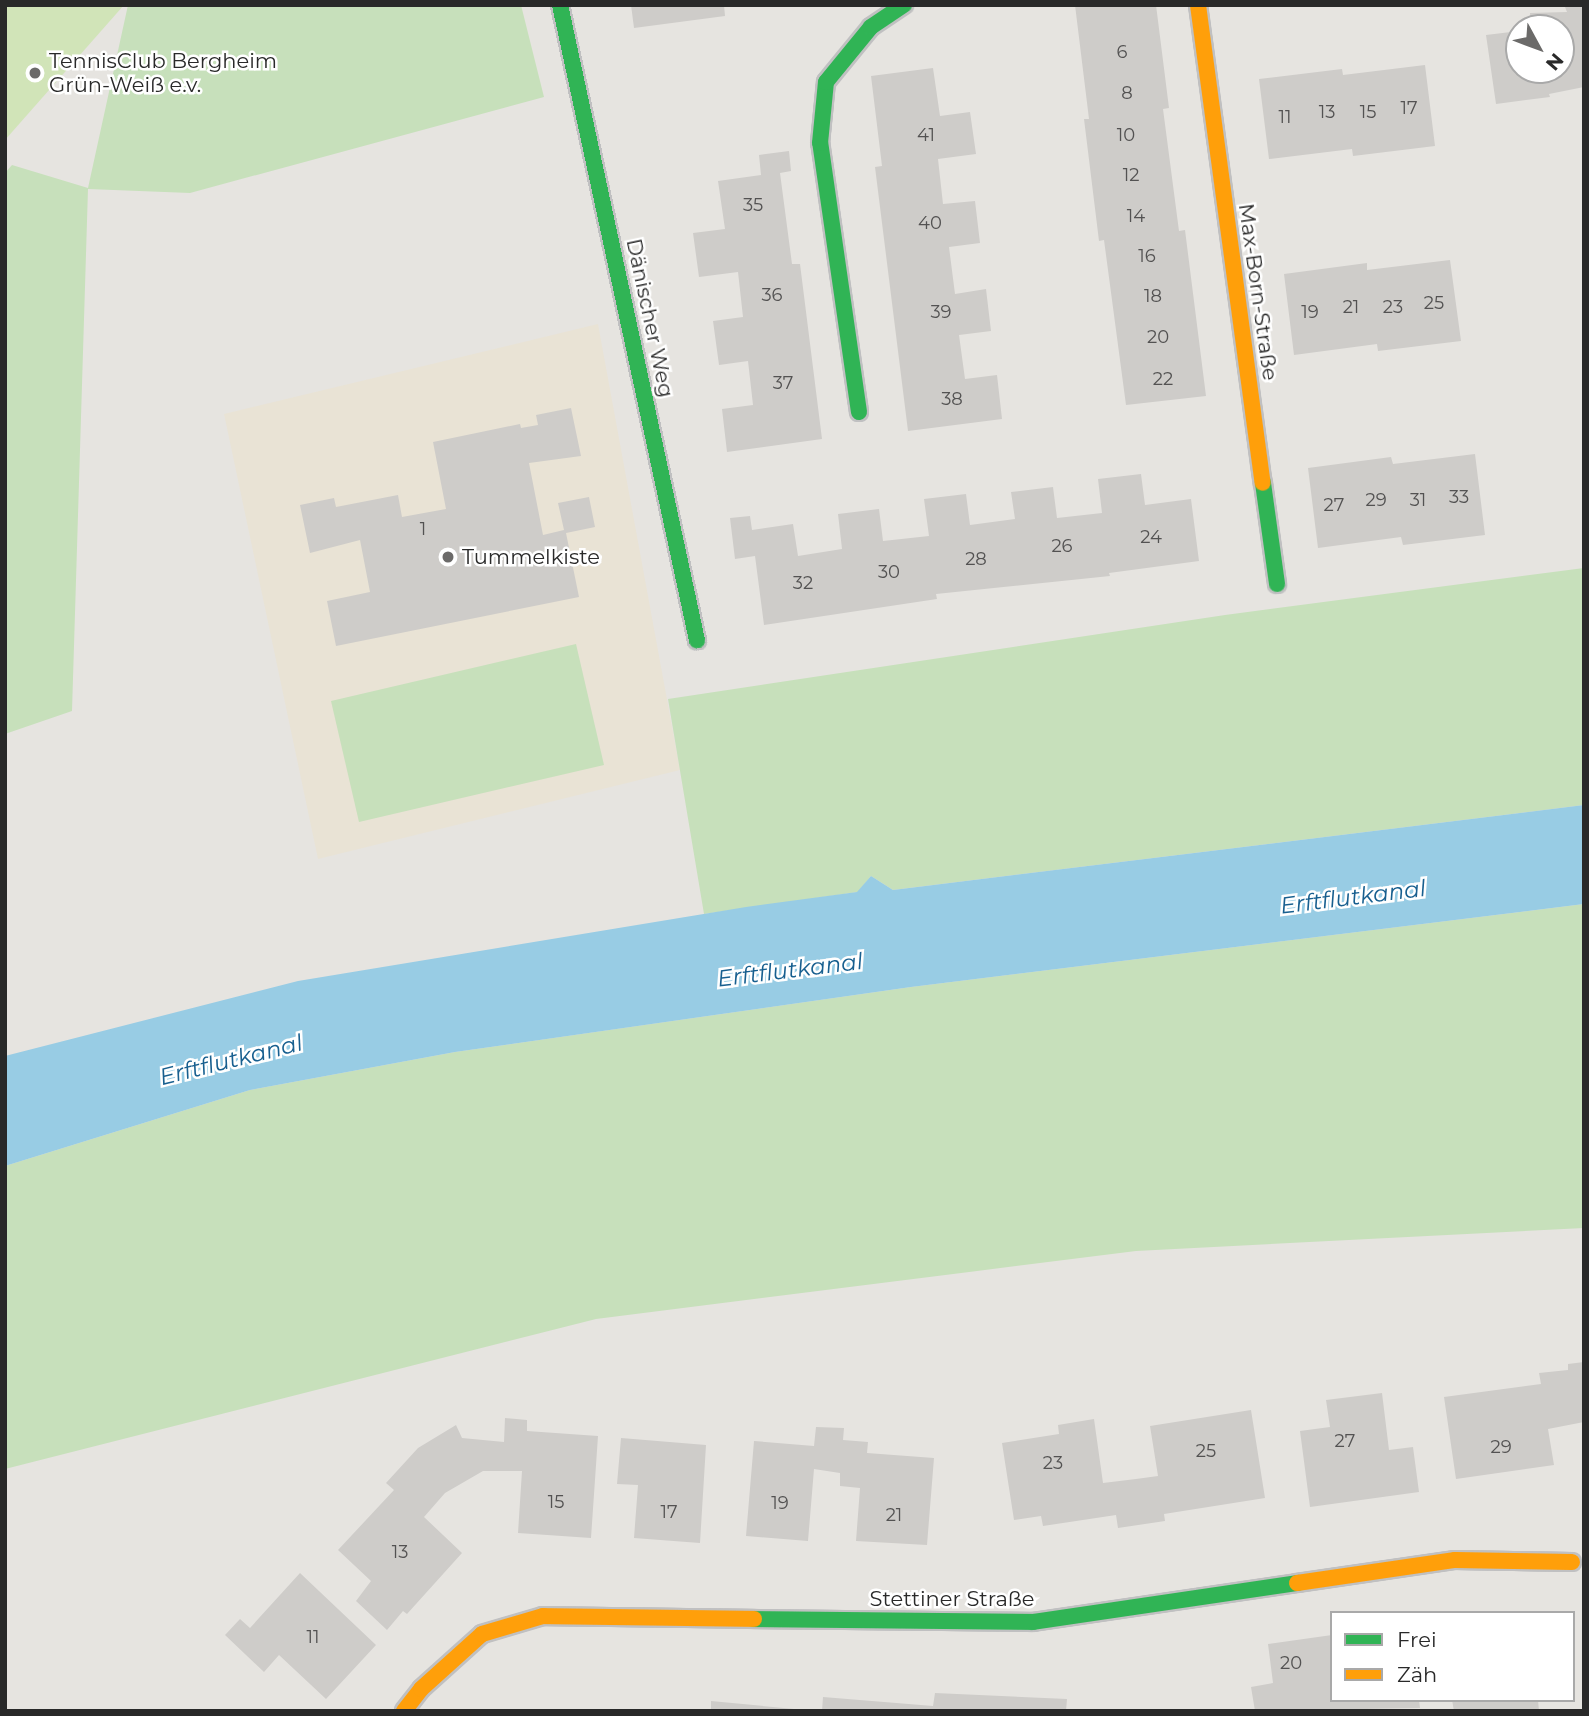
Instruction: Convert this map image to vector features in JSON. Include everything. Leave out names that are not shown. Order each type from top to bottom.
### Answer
[{"type":"street","name":"Dänischer Weg","points":[[560,5],[697,640]]},
{"type":"street","points":[[859,412],[820,144],[826,82],[871,27],[904,5]]},
{"type":"street","name":"Max-Born-Straße","points":[[1198,5],[1277,584]]},
{"type":"street","name":"Stettiner Straße","points":[[404,1711],[421,1689],[482,1634],[543,1616],[1033,1622],[1455,1560],[1572,1562]]},
{"type":"shaded area","name":"Tummelkiste","points":[[598,324],[680,770],[318,859],[224,414]]},
{"type":"green space","name":"TennisClub Bergheim Grün-Weiß e.v.","points":[[5,5],[124,5],[5,140]]},
{"type":"green space","points":[[128,5],[521,5],[544,97],[190,193],[88,189],[72,711],[5,734],[5,173],[12,165],[88,188]]},
{"type":"green space","points":[[1584,568],[1584,805],[893,890],[871,876],[858,892],[704,914],[668,699],[1225,615]]},
{"type":"green space","points":[[576,644],[604,765],[359,822],[331,701]]},
{"type":"green space","points":[[1584,904],[1584,1228],[1136,1251],[596,1319],[5,1469],[5,1166],[250,1090],[455,1052],[911,987]]},
{"type":"water","name":"Erftflutkanal","points":[[1584,805],[1584,904],[911,987],[455,1052],[250,1090],[5,1166],[5,1056],[298,981],[746,907],[857,892],[871,876],[893,890]]},
{"type":"building","points":[[631,5],[724,5],[725,16],[634,28]]},
{"type":"building","points":[[1075,5],[1156,5],[1169,108],[1163,109],[1179,231],[1185,230],[1206,396],[1126,405],[1104,240],[1099,241],[1084,119],[1089,119]]},
{"type":"building","points":[[1584,6],[1584,87],[1549,94],[1550,97],[1496,104],[1486,35],[1505,33],[1505,84],[1575,84],[1575,14],[1530,14],[1567,12],[1565,7]]},
{"type":"building","points":[[1425,65],[1435,146],[1353,156],[1352,149],[1269,159],[1259,79],[1342,69],[1343,75]]},
{"type":"building","points":[[933,68],[940,116],[970,112],[976,154],[938,159],[943,204],[975,201],[980,243],[949,247],[955,294],[986,289],[991,331],[959,335],[965,379],[997,375],[1002,419],[908,431],[875,167],[882,166],[871,76]]},
{"type":"building","points":[[789,151],[791,171],[780,173],[792,264],[800,264],[822,439],[727,452],[722,409],[753,405],[748,361],[719,365],[713,321],[743,317],[738,272],[699,277],[693,233],[725,229],[718,181],[761,175],[759,155]]},
{"type":"building","points":[[1450,260],[1461,341],[1378,351],[1377,344],[1294,355],[1284,274],[1367,263],[1367,270]]},
{"type":"building","points":[[571,408],[581,456],[529,463],[543,535],[564,530],[558,503],[589,497],[595,527],[566,533],[579,597],[336,646],[327,601],[370,592],[360,540],[310,553],[300,505],[334,498],[336,507],[398,495],[402,517],[446,509],[433,442],[520,424],[521,428],[538,425],[536,415]]},
{"type":"building","points":[[1475,454],[1485,535],[1403,545],[1401,537],[1318,548],[1308,468],[1391,457],[1393,464]]},
{"type":"building","points":[[1141,474],[1145,505],[1191,499],[1199,561],[1109,573],[1110,576],[936,594],[937,599],[764,625],[755,556],[735,559],[730,518],[750,516],[752,530],[793,524],[798,556],[842,549],[838,514],[879,509],[883,541],[929,536],[924,499],[966,494],[970,525],[1015,519],[1011,492],[1053,487],[1057,518],[1102,513],[1098,479]]},
{"type":"building","points":[[1584,1362],[1584,1422],[1548,1429],[1554,1465],[1456,1479],[1444,1397],[1541,1384],[1539,1373],[1568,1370],[1568,1364]]},
{"type":"building","points":[[1382,1393],[1389,1450],[1413,1447],[1419,1492],[1310,1507],[1300,1431],[1330,1427],[1326,1400]]},
{"type":"building","points":[[1251,1410],[1265,1498],[1164,1514],[1165,1521],[1118,1528],[1116,1515],[1043,1526],[1041,1516],[1014,1520],[1002,1443],[1059,1434],[1058,1425],[1094,1419],[1103,1483],[1136,1479],[1158,1476],[1150,1426]]},
{"type":"building","points":[[505,1418],[527,1420],[527,1431],[598,1436],[591,1538],[518,1533],[522,1471],[483,1471],[445,1493],[424,1517],[462,1553],[407,1614],[403,1611],[387,1630],[356,1601],[371,1581],[338,1550],[394,1490],[386,1483],[418,1448],[456,1425],[462,1438],[504,1442]]},
{"type":"building","points":[[816,1427],[844,1428],[843,1440],[868,1442],[867,1453],[934,1458],[927,1545],[856,1541],[860,1488],[840,1486],[840,1473],[814,1469],[808,1541],[746,1536],[754,1441],[814,1446]]},
{"type":"building","points":[[621,1438],[706,1445],[700,1543],[634,1538],[638,1485],[617,1484]]},
{"type":"building","points":[[300,1573],[376,1645],[326,1699],[279,1655],[264,1672],[225,1635],[240,1619],[250,1628]]},
{"type":"building","points":[[1330,1635],[1330,1702],[1419,1702],[1420,1708],[1255,1711],[1251,1687],[1273,1683],[1268,1644]]},
{"type":"building","points":[[935,1693],[1067,1699],[1066,1711],[822,1711],[823,1697],[933,1706]]},
{"type":"building","points":[[711,1701],[794,1709],[794,1711],[711,1711]]},
{"type":"building","points":[[1452,1702],[1538,1702],[1539,1711],[1454,1711]]},
{"type":"traffic: fast","points":[[560,5],[697,640]]},
{"type":"traffic: fast","points":[[859,412],[820,143],[826,82],[871,27],[904,5]]},
{"type":"traffic: fast","points":[[1263,483],[1277,584]]},
{"type":"traffic: fast","points":[[754,1619],[1033,1622],[1297,1583]]},
{"type":"traffic: slow","points":[[1198,5],[1263,483]]},
{"type":"traffic: slow","points":[[1297,1583],[1455,1560],[1572,1562]]},
{"type":"traffic: slow","points":[[404,1711],[421,1689],[482,1634],[543,1616],[754,1619]]},
{"type":"place","name":"TennisClub Bergheim Grün-Weiß e.v.","points":[[35,73]]},
{"type":"place","name":"Tummelkiste","points":[[448,557]]}]
